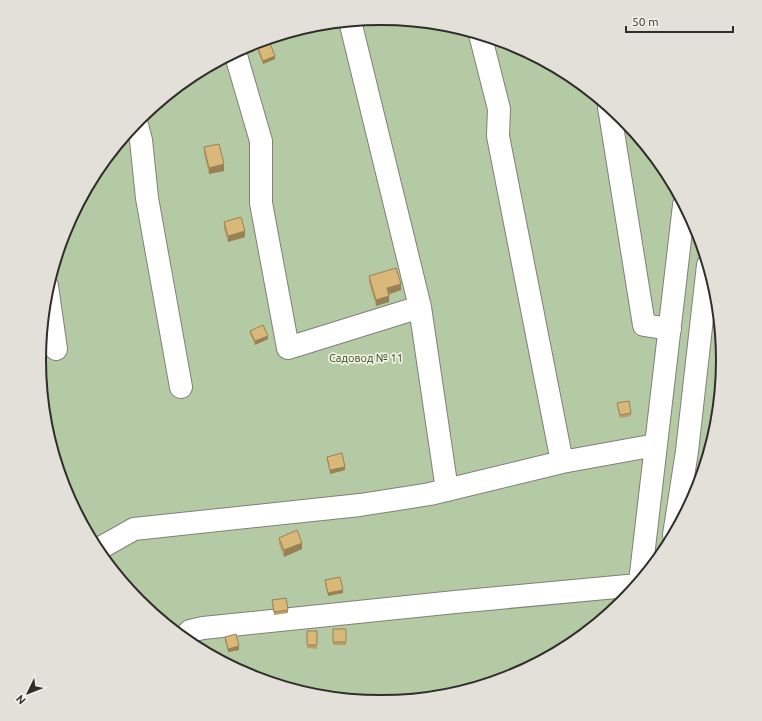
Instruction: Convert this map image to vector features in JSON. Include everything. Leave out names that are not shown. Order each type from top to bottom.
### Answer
[{"type":"lane","points":[[351,27],[420,307],[447,490]]},
{"type":"lane","points":[[482,41],[499,108],[498,136],[562,462]]},
{"type":"lane","points":[[237,58],[261,141],[261,203],[288,348],[420,307]]},
{"type":"lane","points":[[611,116],[644,325],[670,329]]},
{"type":"lane","points":[[138,129],[141,140],[147,198],[181,387]]},
{"type":"lane","points":[[641,572],[683,214]]},
{"type":"lane","points":[[676,520],[687,451],[706,280]]},
{"type":"lane","points":[[50,306],[56,349]]},
{"type":"lane","points":[[102,547],[134,529],[360,505],[430,494],[562,462],[656,445]]},
{"type":"lane","points":[[187,634],[190,630],[203,628],[463,601],[629,586]]},
{"type":"green space","name":"Садовод № 11","points":[[381,25],[425,28],[468,36],[489,43],[549,70],[585,94],[602,108],[633,139],[647,156],[672,193],[682,212],[699,253],[705,274],[714,317],[716,339],[716,382],[714,404],[699,468],[682,509],[672,528],[647,565],[633,582],[602,613],[585,627],[549,651],[529,661],[468,685],[446,690],[403,695],[381,696],[337,693],[294,685],[273,678],[213,651],[177,627],[160,613],[129,582],[115,565],[90,528],[80,509],[63,468],[57,447],[48,404],[46,382],[46,339],[48,317],[63,253],[80,212],[90,193],[115,156],[129,139],[160,108],[177,94],[213,70],[233,60],[294,36],[316,31],[359,26]]},
{"type":"building","points":[[270,44],[275,56],[263,61],[258,49]]},
{"type":"building","points":[[219,144],[224,164],[209,168],[204,147]]},
{"type":"building","points":[[241,217],[245,231],[228,236],[224,222]]},
{"type":"building","points":[[396,268],[401,284],[387,288],[389,296],[376,300],[369,276]]},
{"type":"building","points":[[263,325],[268,336],[255,341],[250,331]]},
{"type":"building","points":[[629,401],[631,413],[620,415],[617,403]]},
{"type":"building","points":[[342,453],[345,467],[330,470],[327,457]]},
{"type":"building","points":[[297,530],[302,543],[284,550],[279,538]]},
{"type":"building","points":[[340,577],[343,590],[328,593],[325,580]]},
{"type":"building","points":[[286,598],[288,610],[274,612],[272,600]]},
{"type":"building","points":[[333,629],[346,629],[346,642],[333,642]]},
{"type":"building","points":[[307,631],[317,631],[317,645],[307,645]]},
{"type":"building","points":[[236,634],[239,646],[228,649],[225,637]]}]
